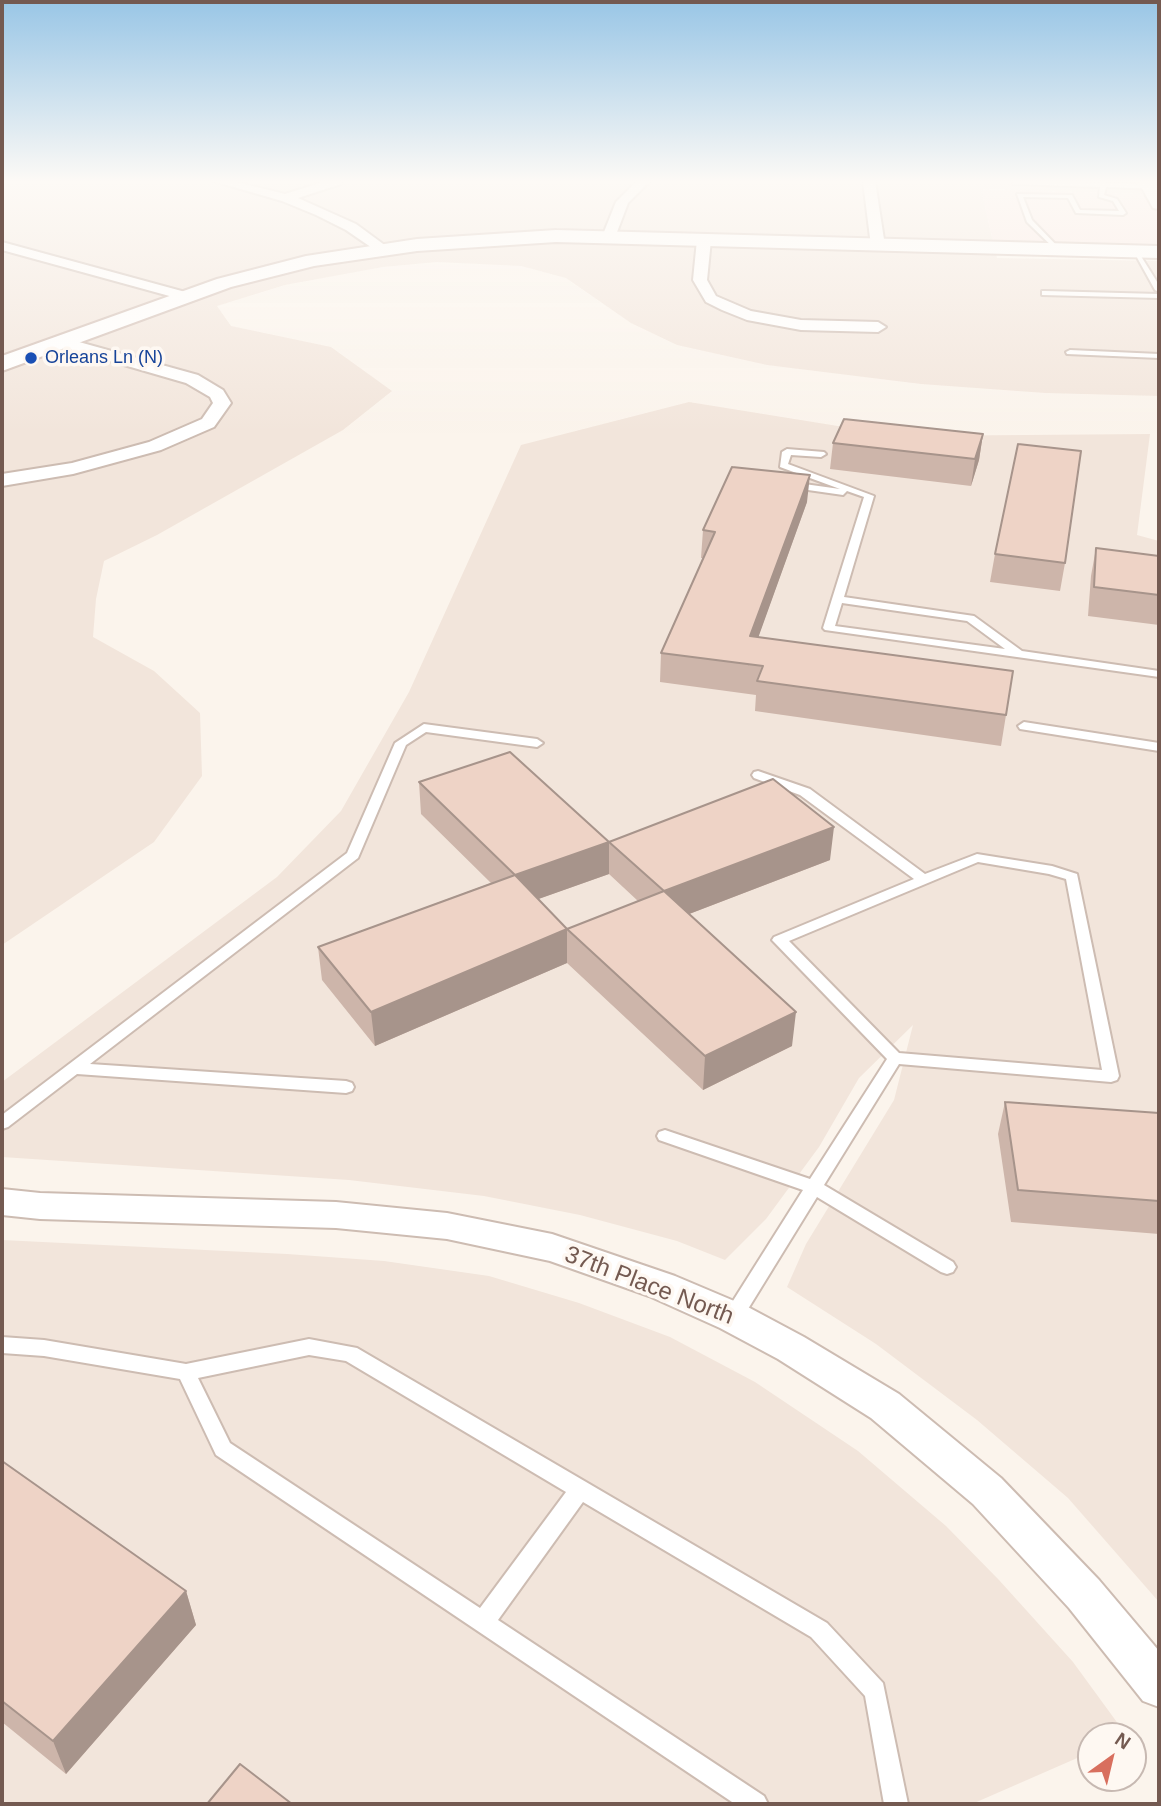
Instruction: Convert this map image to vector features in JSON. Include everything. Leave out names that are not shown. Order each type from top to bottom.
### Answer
[{"type":"street","points":[[72,265],[184,296]]},
{"type":"street","points":[[2,365],[184,296],[268,271],[298,265]]},
{"type":"street","points":[[701,265],[700,280],[711,299],[747,315],[801,325],[878,327]]},
{"type":"street","points":[[2,480],[73,468],[155,446],[208,423],[222,403],[217,394],[192,379],[61,342]]},
{"type":"street","name":"37th Place North","points":[[2,1202],[40,1206],[336,1215],[447,1226],[552,1248],[662,1286],[733,1317],[791,1348],[885,1406],[986,1491],[1083,1594],[1159,1685]]},
{"type":"lane","points":[[1153,265],[1159,290]]},
{"type":"lane","points":[[1045,293],[1159,296]]},
{"type":"lane","points":[[1070,352],[1159,356]]},
{"type":"lane","points":[[821,454],[787,452],[782,464],[869,496]]},
{"type":"lane","points":[[778,484],[869,496]]},
{"type":"lane","points":[[869,496],[829,628],[1159,674]]},
{"type":"lane","points":[[837,599],[971,618],[1018,654]]},
{"type":"lane","points":[[1024,726],[1159,747]]},
{"type":"lane","points":[[2,1124],[352,855],[401,743],[424,728],[537,743]]},
{"type":"lane","points":[[758,775],[805,792],[924,880]]},
{"type":"lane","points":[[977,858],[1052,870],[1072,877],[1111,1076],[895,1058],[779,940],[977,858]]},
{"type":"lane","points":[[733,1317],[895,1058]]},
{"type":"lane","points":[[75,1068],[346,1087]]},
{"type":"lane","points":[[665,1136],[816,1188],[947,1267]]},
{"type":"lane","points":[[2,1345],[44,1348],[186,1372],[309,1347],[351,1354],[819,1630],[875,1691],[896,1804]]},
{"type":"lane","points":[[186,1372],[223,1449],[756,1804]]},
{"type":"lane","points":[[483,1622],[579,1490]]},
{"type":"shaded area","points":[[2,265],[402,265],[285,285],[217,306],[231,326],[331,347],[392,391],[343,430],[157,535],[104,561],[96,599],[93,637],[154,671],[200,713],[202,776],[154,842],[2,945]]},
{"type":"shaded area","points":[[506,265],[1159,265],[1159,396],[1045,393],[921,384],[767,365],[677,345],[631,323],[566,278],[521,266]]},
{"type":"shaded area","points":[[689,402],[900,436],[1150,434],[1137,535],[1159,541],[1159,1602],[1068,1498],[977,1420],[876,1344],[787,1287],[806,1244],[894,1100],[913,1025],[859,1078],[819,1147],[766,1219],[725,1260],[677,1241],[580,1215],[484,1196],[349,1180],[2,1157],[2,1082],[277,877],[341,811],[409,692],[521,445]]},
{"type":"shaded area","points":[[2,1240],[384,1261],[489,1276],[579,1303],[670,1337],[755,1382],[858,1451],[946,1526],[1073,1662],[1117,1722],[1077,1722],[1077,1758],[972,1804],[2,1804]]},
{"type":"building","points":[[844,419],[983,434],[975,459],[833,443]]},
{"type":"building","points":[[1018,444],[1081,451],[1065,563],[995,554]]},
{"type":"building","points":[[732,467],[810,475],[750,636],[1013,671],[1006,715],[757,681],[763,666],[661,653],[715,532],[703,530]]},
{"type":"building","points":[[1096,548],[1159,556],[1159,595],[1094,587]]},
{"type":"building","points":[[510,752],[609,842],[515,875],[419,782]]},
{"type":"building","points":[[773,779],[834,827],[664,891],[609,842]]},
{"type":"building","points":[[515,875],[567,929],[371,1012],[318,947]]},
{"type":"building","points":[[664,891],[796,1012],[705,1056],[567,929]]},
{"type":"building","points":[[1005,1102],[1159,1113],[1159,1201],[1018,1190]]},
{"type":"building","points":[[2,1461],[186,1591],[53,1741],[2,1701]]},
{"type":"building","points":[[240,1764],[292,1804],[207,1804]]},
{"type":"place","name":"Orleans Ln (N)","points":[[31,358]]}]
